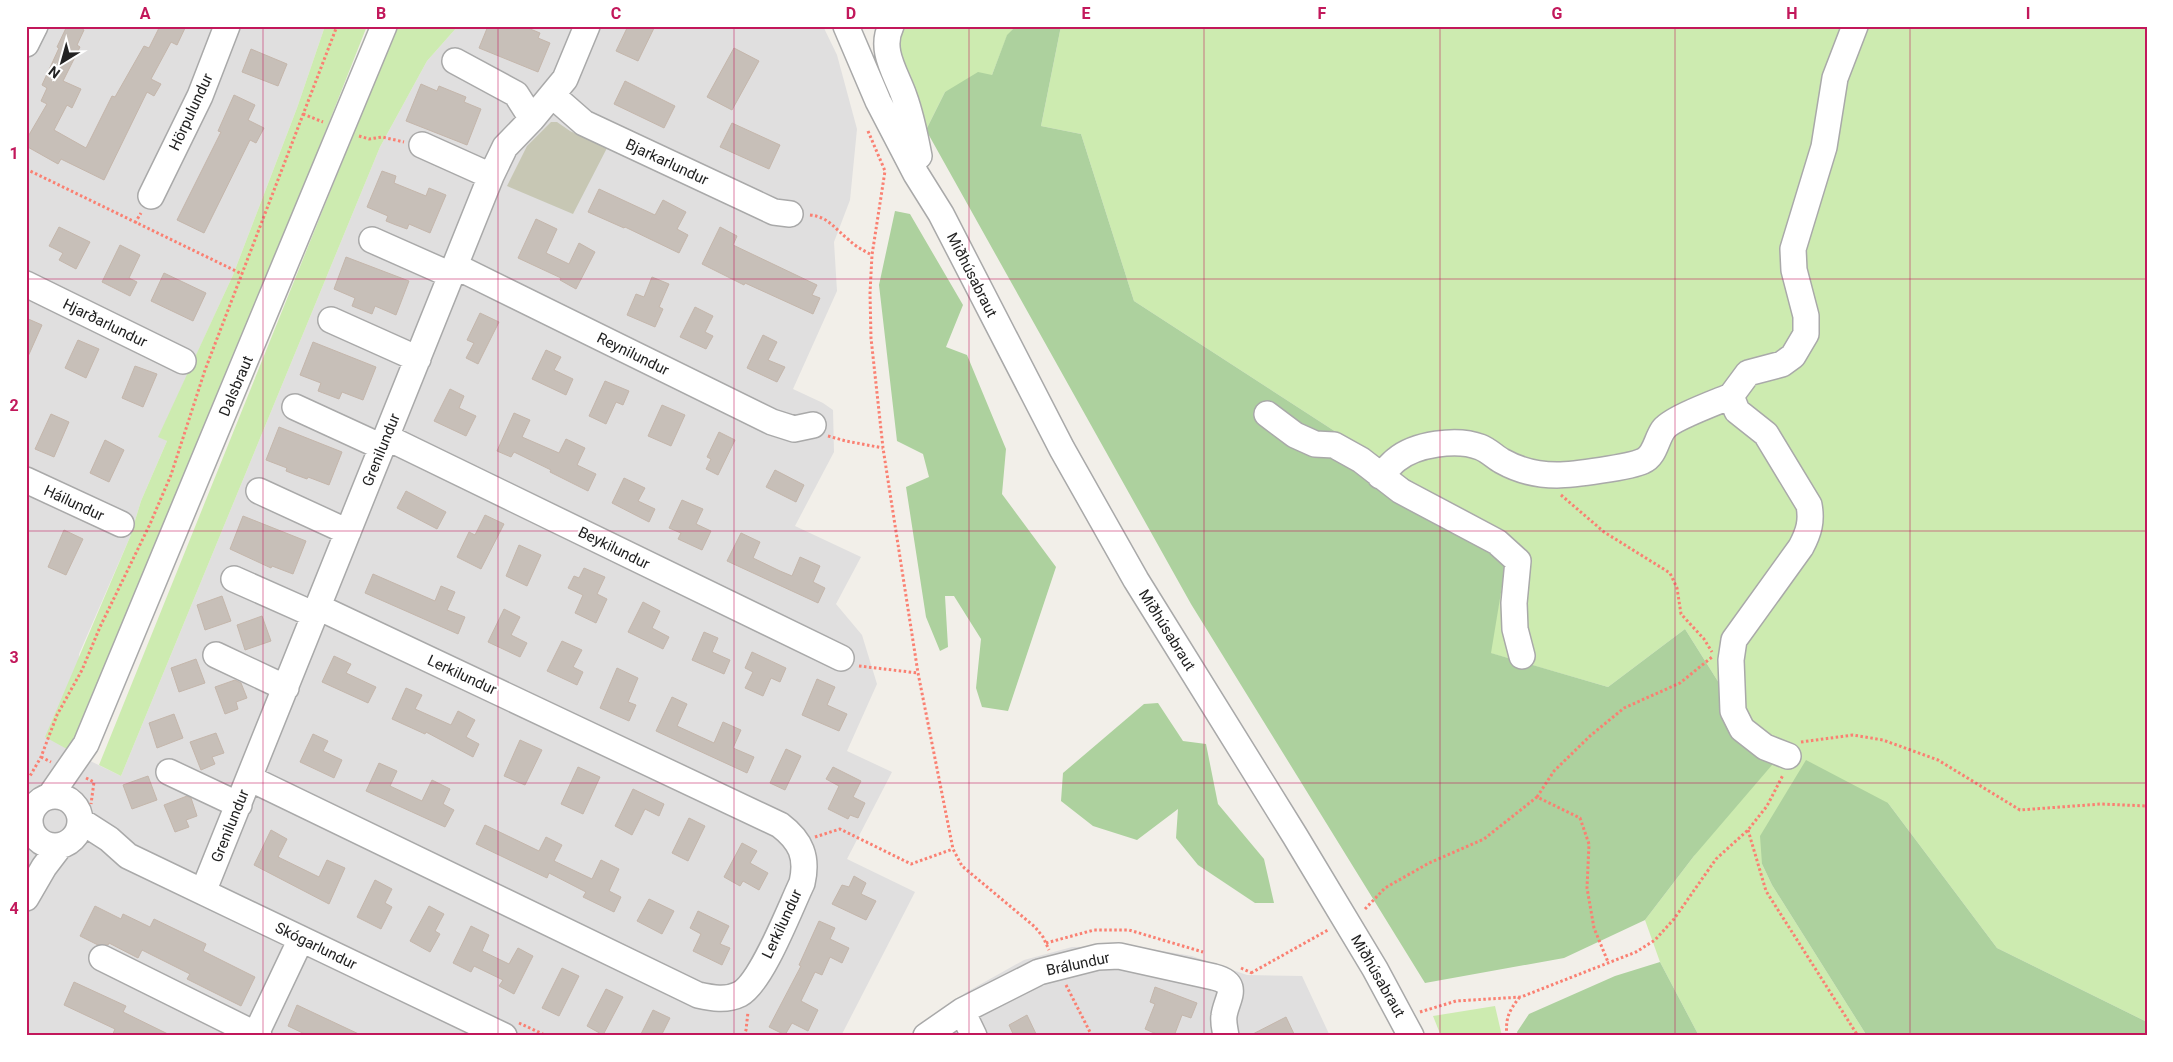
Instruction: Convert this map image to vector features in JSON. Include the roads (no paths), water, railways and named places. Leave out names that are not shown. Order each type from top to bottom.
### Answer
[{"type":"street","points":[[26,44],[35,26]]},
{"type":"street","name":"Hörpulundur","points":[[151,196],[200,96],[227,26]]},
{"type":"street","name":"Dalsbraut","points":[[26,898],[44,867],[76,825],[76,773],[86,744],[384,26]]},
{"type":"street","name":"Grenilundur","points":[[203,892],[491,176],[505,147],[532,119],[565,79],[587,26]]},
{"type":"street","name":"Miðhúsabraut","points":[[846,26],[878,101],[916,174],[941,214],[1062,449],[1136,580],[1295,836],[1407,1027]]},
{"type":"street","name":"Miðhúsabraut","points":[[859,26],[927,174],[941,214]]},
{"type":"street","points":[[891,26],[886,42],[888,59],[904,94],[919,156]]},
{"type":"street","points":[[1380,476],[1397,458],[1434,444],[1453,442],[1480,447],[1504,462],[1531,472],[1543,474],[1558,475],[1644,461],[1654,450],[1663,429],[1681,418],[1731,396],[1748,373],[1782,364],[1793,356],[1806,334],[1806,316],[1794,270],[1793,249],[1824,147],[1835,78],[1854,26]]},
{"type":"street","points":[[455,60],[516,94],[532,119]]},
{"type":"street","name":"Bjarkarlundur","points":[[552,95],[584,123],[609,136],[774,212],[790,214]]},
{"type":"street","points":[[422,145],[491,176]]},
{"type":"street","name":"Reynilundur","points":[[372,240],[453,271],[772,422],[794,429],[813,425]]},
{"type":"street","name":"Hjarðarlundur","points":[[26,284],[183,361]]},
{"type":"street","points":[[331,320],[418,359]]},
{"type":"street","points":[[1731,396],[1737,411],[1766,434],[1809,505],[1811,518],[1809,531],[1801,547],[1734,640],[1731,668],[1733,711],[1747,735],[1765,746],[1788,756]]},
{"type":"street","name":"Beykilundur","points":[[295,407],[384,442],[841,658]]},
{"type":"street","points":[[1267,414],[1295,435],[1315,444],[1334,445],[1361,460],[1401,491],[1498,542],[1518,561],[1514,603],[1515,628],[1522,656]]},
{"type":"street","name":"Háilundur","points":[[26,480],[121,524]]},
{"type":"street","points":[[259,491],[348,532]]},
{"type":"street","name":"Lerkilundur","points":[[234,579],[316,611],[769,818],[788,831],[803,854],[806,867],[802,883],[759,973],[747,990],[739,995],[718,999],[698,994],[249,778]]},
{"type":"street","points":[[216,655],[286,688]]},
{"type":"street","points":[[169,772],[238,804]]},
{"type":"street","name":"Dalsbraut","points":[[40,797],[76,773]]},
{"type":"street","points":[[26,890],[31,870],[33,843],[29,823],[33,809],[40,797],[65,798],[76,825],[46,845],[39,841],[29,823]]},
{"type":"street","name":"Skógarlundur","points":[[76,825],[105,854],[128,856],[301,940],[508,1027]]},
{"type":"street","points":[[102,958],[257,1035],[301,940]]},
{"type":"street","name":"Brálundur","points":[[926,1036],[962,1012],[1039,972],[1098,957],[1119,956],[1220,979],[1230,992],[1224,1014],[1226,1036]]},
{"type":"street","points":[[962,1012],[974,1036]]}]
